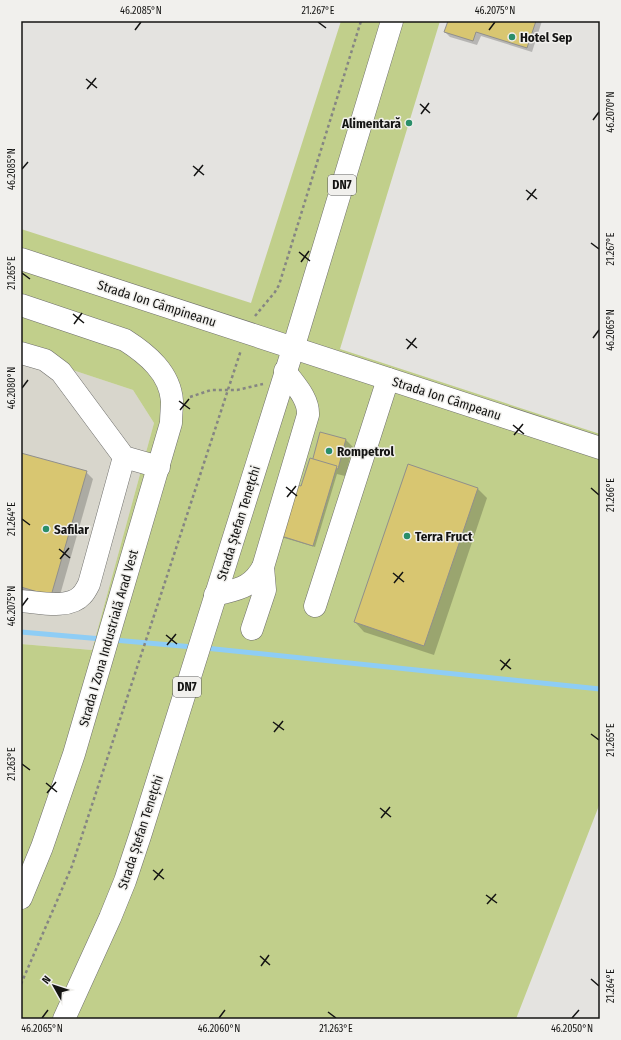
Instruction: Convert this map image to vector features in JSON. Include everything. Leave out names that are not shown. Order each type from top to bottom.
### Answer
[{"type":"main road","name":"Strada Ștefan Tenețchi","points":[[64,1019],[110,918],[125,881],[293,349],[392,21]]},
{"type":"main road","name":"Strada Ion Câmpineanu","points":[[21,259],[247,332],[293,349]]},
{"type":"main road","name":"Strada I Zona Industrială Arad Vest","points":[[21,306],[125,340],[147,356],[163,374],[172,400],[171,423],[159,467],[74,754],[42,847],[21,898]]},
{"type":"main road","name":"Strada Ion Câmpeanu","points":[[293,349],[600,448]]},
{"type":"main road","points":[[21,353],[46,360],[61,372],[124,457],[159,467]]},
{"type":"main road","points":[[215,595],[245,586],[252,582],[263,567],[308,415],[306,401],[283,377]]},
{"type":"main road","points":[[315,606],[388,379]]},
{"type":"main road","points":[[21,601],[63,604],[72,602],[81,596],[89,584],[124,457]]},
{"type":"main road","points":[[252,629],[265,590],[263,567]]},
{"type":"path","points":[[21,984],[72,866],[247,332],[251,322],[276,292],[279,285],[361,21]]},
{"type":"path","points":[[172,400],[193,397],[211,390],[236,390],[263,384],[283,377]]},
{"type":"shaded area","points":[[21,353],[133,390],[154,423],[92,650],[21,644]]},
{"type":"green space","points":[[341,21],[440,21],[340,349],[600,434],[600,803],[516,1019],[21,1019],[21,644],[92,650],[154,423],[133,390],[21,353],[21,229],[251,303]]},
{"type":"building","name":"Hotel Sep","points":[[448,21],[536,21],[527,48],[476,32],[473,41],[444,32]]},
{"type":"building","name":"Rompetrol","points":[[320,432],[346,439],[338,469],[312,462]]},
{"type":"building","name":"Safilar","points":[[21,453],[87,471],[51,596],[21,587]]},
{"type":"building","points":[[310,458],[337,466],[313,546],[278,535],[293,484],[301,486]]},
{"type":"building","points":[[408,464],[478,488],[424,646],[354,622]]},
{"type":"waterway","points":[[21,632],[102,639]]},
{"type":"waterway","points":[[114,640],[193,647]]},
{"type":"waterway","points":[[205,648],[600,689]]},
{"type":"place","name":"Hotel Sep","points":[[512,37]]},
{"type":"place","name":"Alimentară","points":[[409,123]]},
{"type":"place","name":"Rompetrol","points":[[329,451]]},
{"type":"place","name":"Safilar","points":[[46,529]]},
{"type":"place","name":"Terra Fruct","points":[[407,536]]}]
